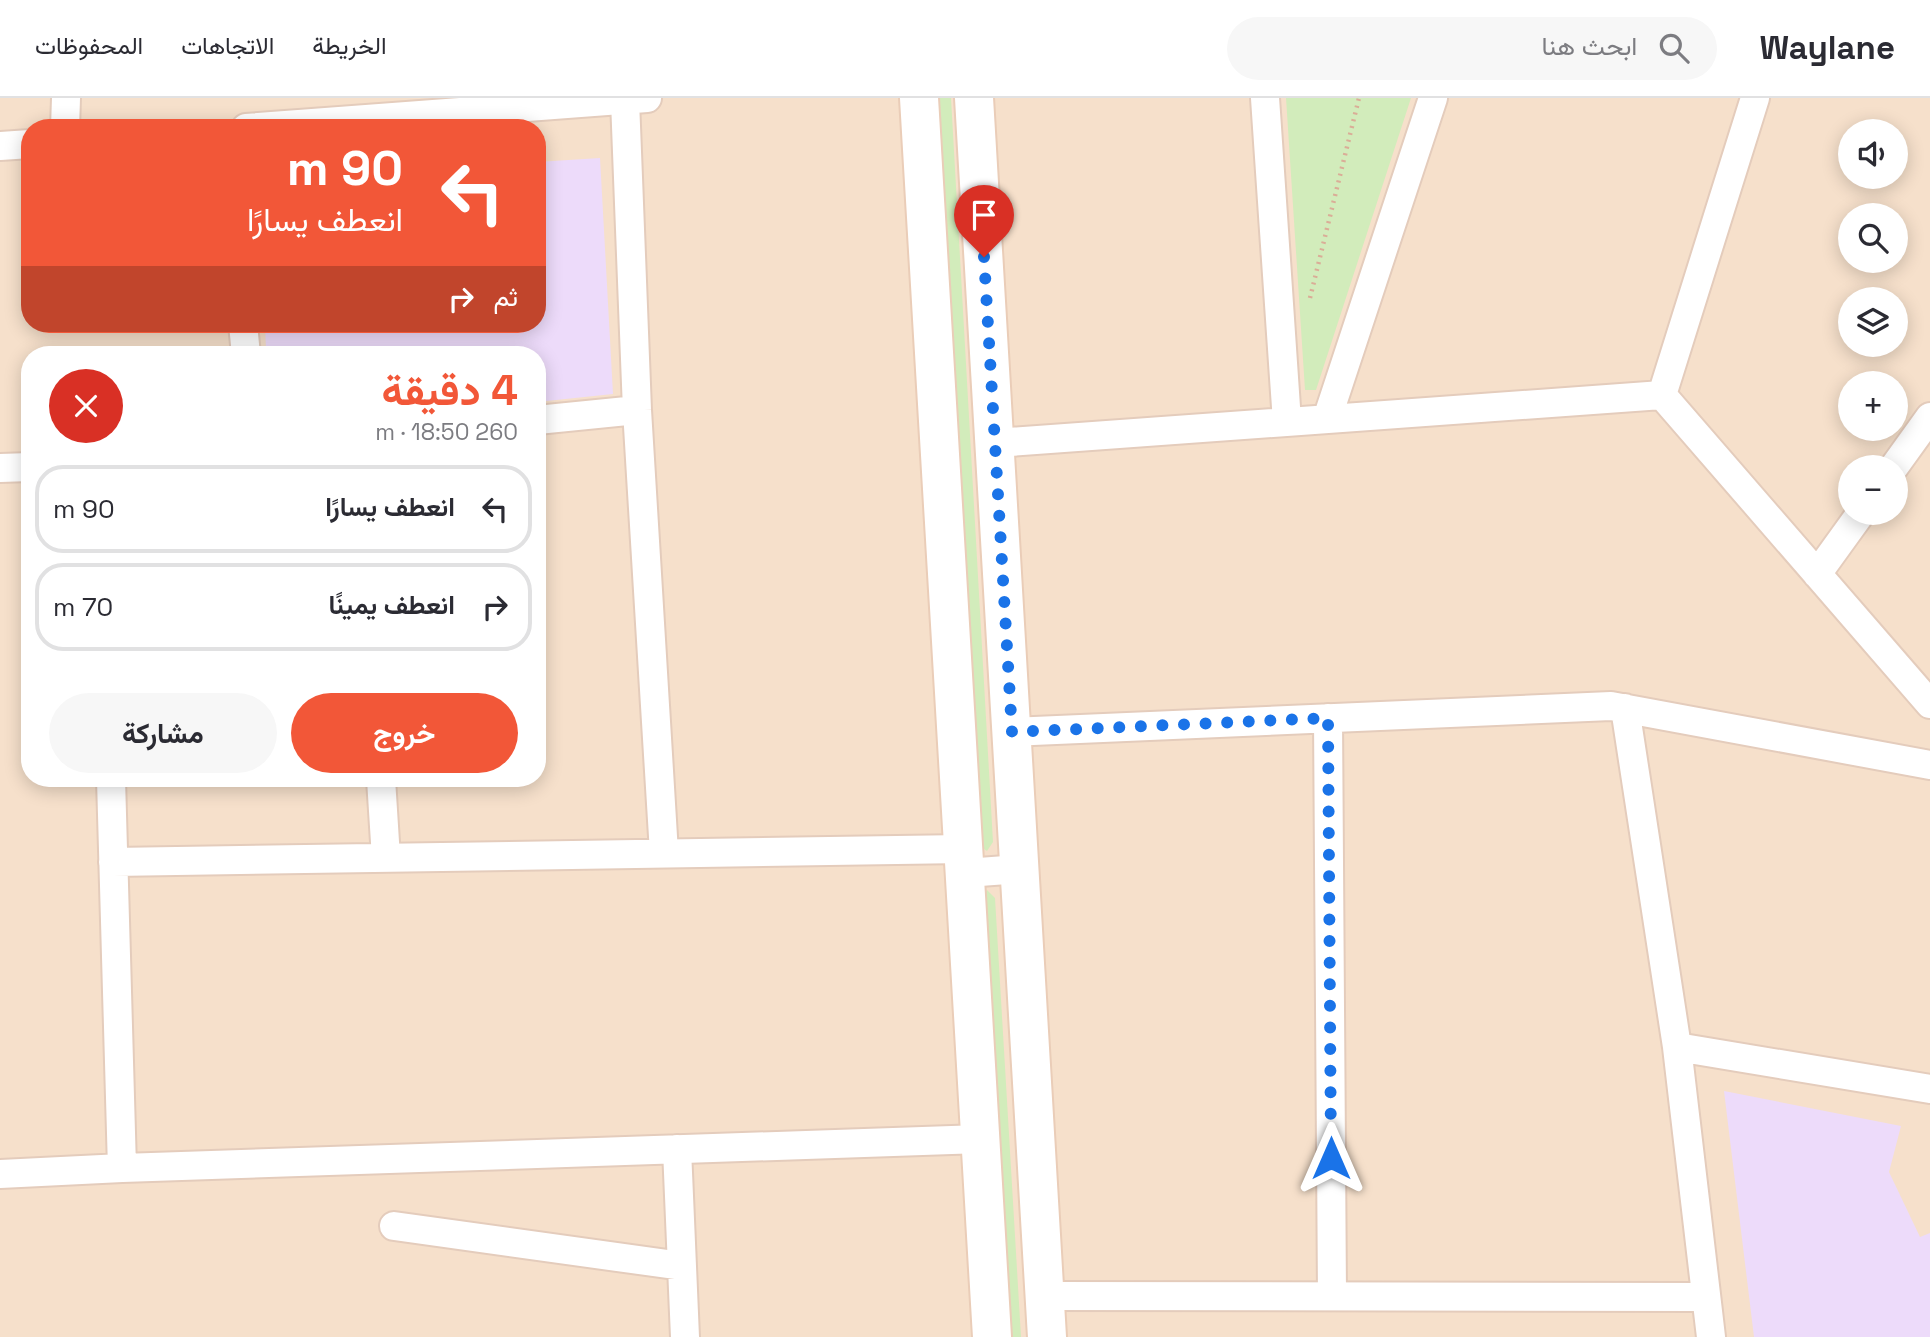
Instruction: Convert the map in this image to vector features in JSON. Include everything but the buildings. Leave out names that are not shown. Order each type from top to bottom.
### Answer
[{"type":"main road","points":[[919,98],[992,1337]]},
{"type":"main road","points":[[974,98],[1047,1337]]},
{"type":"street","points":[[65,119],[66,98]]},
{"type":"street","points":[[1265,98],[1287,422]]},
{"type":"street","points":[[1327,419],[1433,98]]},
{"type":"street","points":[[1661,395],[1755,98]]},
{"type":"street","points":[[367,119],[636,99],[637,410],[664,853]]},
{"type":"street","points":[[0,146],[21,145]]},
{"type":"street","points":[[995,443],[1661,395]]},
{"type":"street","points":[[1661,395],[1930,704]]},
{"type":"street","points":[[546,419],[637,410]]},
{"type":"street","points":[[1903,455],[1930,417]]},
{"type":"street","points":[[0,468],[21,467]]},
{"type":"street","points":[[1817,574],[1852,525]]},
{"type":"street","points":[[1012,732],[1611,706],[1930,765]]},
{"type":"street","points":[[1625,708],[1677,1047],[1711,1337]]},
{"type":"street","points":[[1328,718],[1332,1296]]},
{"type":"street","points":[[111,787],[122,1168]]},
{"type":"street","points":[[382,787],[386,858]]},
{"type":"street","points":[[113,862],[664,853],[965,861],[1020,869]]},
{"type":"street","points":[[1677,1047],[1930,1089]]},
{"type":"street","points":[[0,1174],[981,1139]]},
{"type":"street","points":[[677,1149],[685,1337]]},
{"type":"street","points":[[394,1226],[682,1266]]},
{"type":"street","points":[[1044,1296],[1706,1297]]},
{"type":"path","points":[[1308,307],[1359,98]]},
{"type":"shaded area","points":[[0,98],[1930,98],[1930,1337],[0,1337]]},
{"type":"shaded area","points":[[600,158],[613,394],[546,401],[546,346],[266,346],[265,333],[546,333],[546,161]]},
{"type":"shaded area","points":[[1724,1091],[1901,1126],[1889,1172],[1920,1237],[1930,1233],[1930,1337],[1754,1337]]},
{"type":"green space","points":[[935,98],[951,98],[993,842],[987,851],[978,845]]},
{"type":"green space","points":[[1286,98],[1411,98],[1316,390],[1305,390]]},
{"type":"green space","points":[[987,890],[995,898],[1021,1337],[1006,1337],[981,899]]},
{"type":"route","points":[[984,257],[1012,732],[1328,718],[1331,1158]]}]
